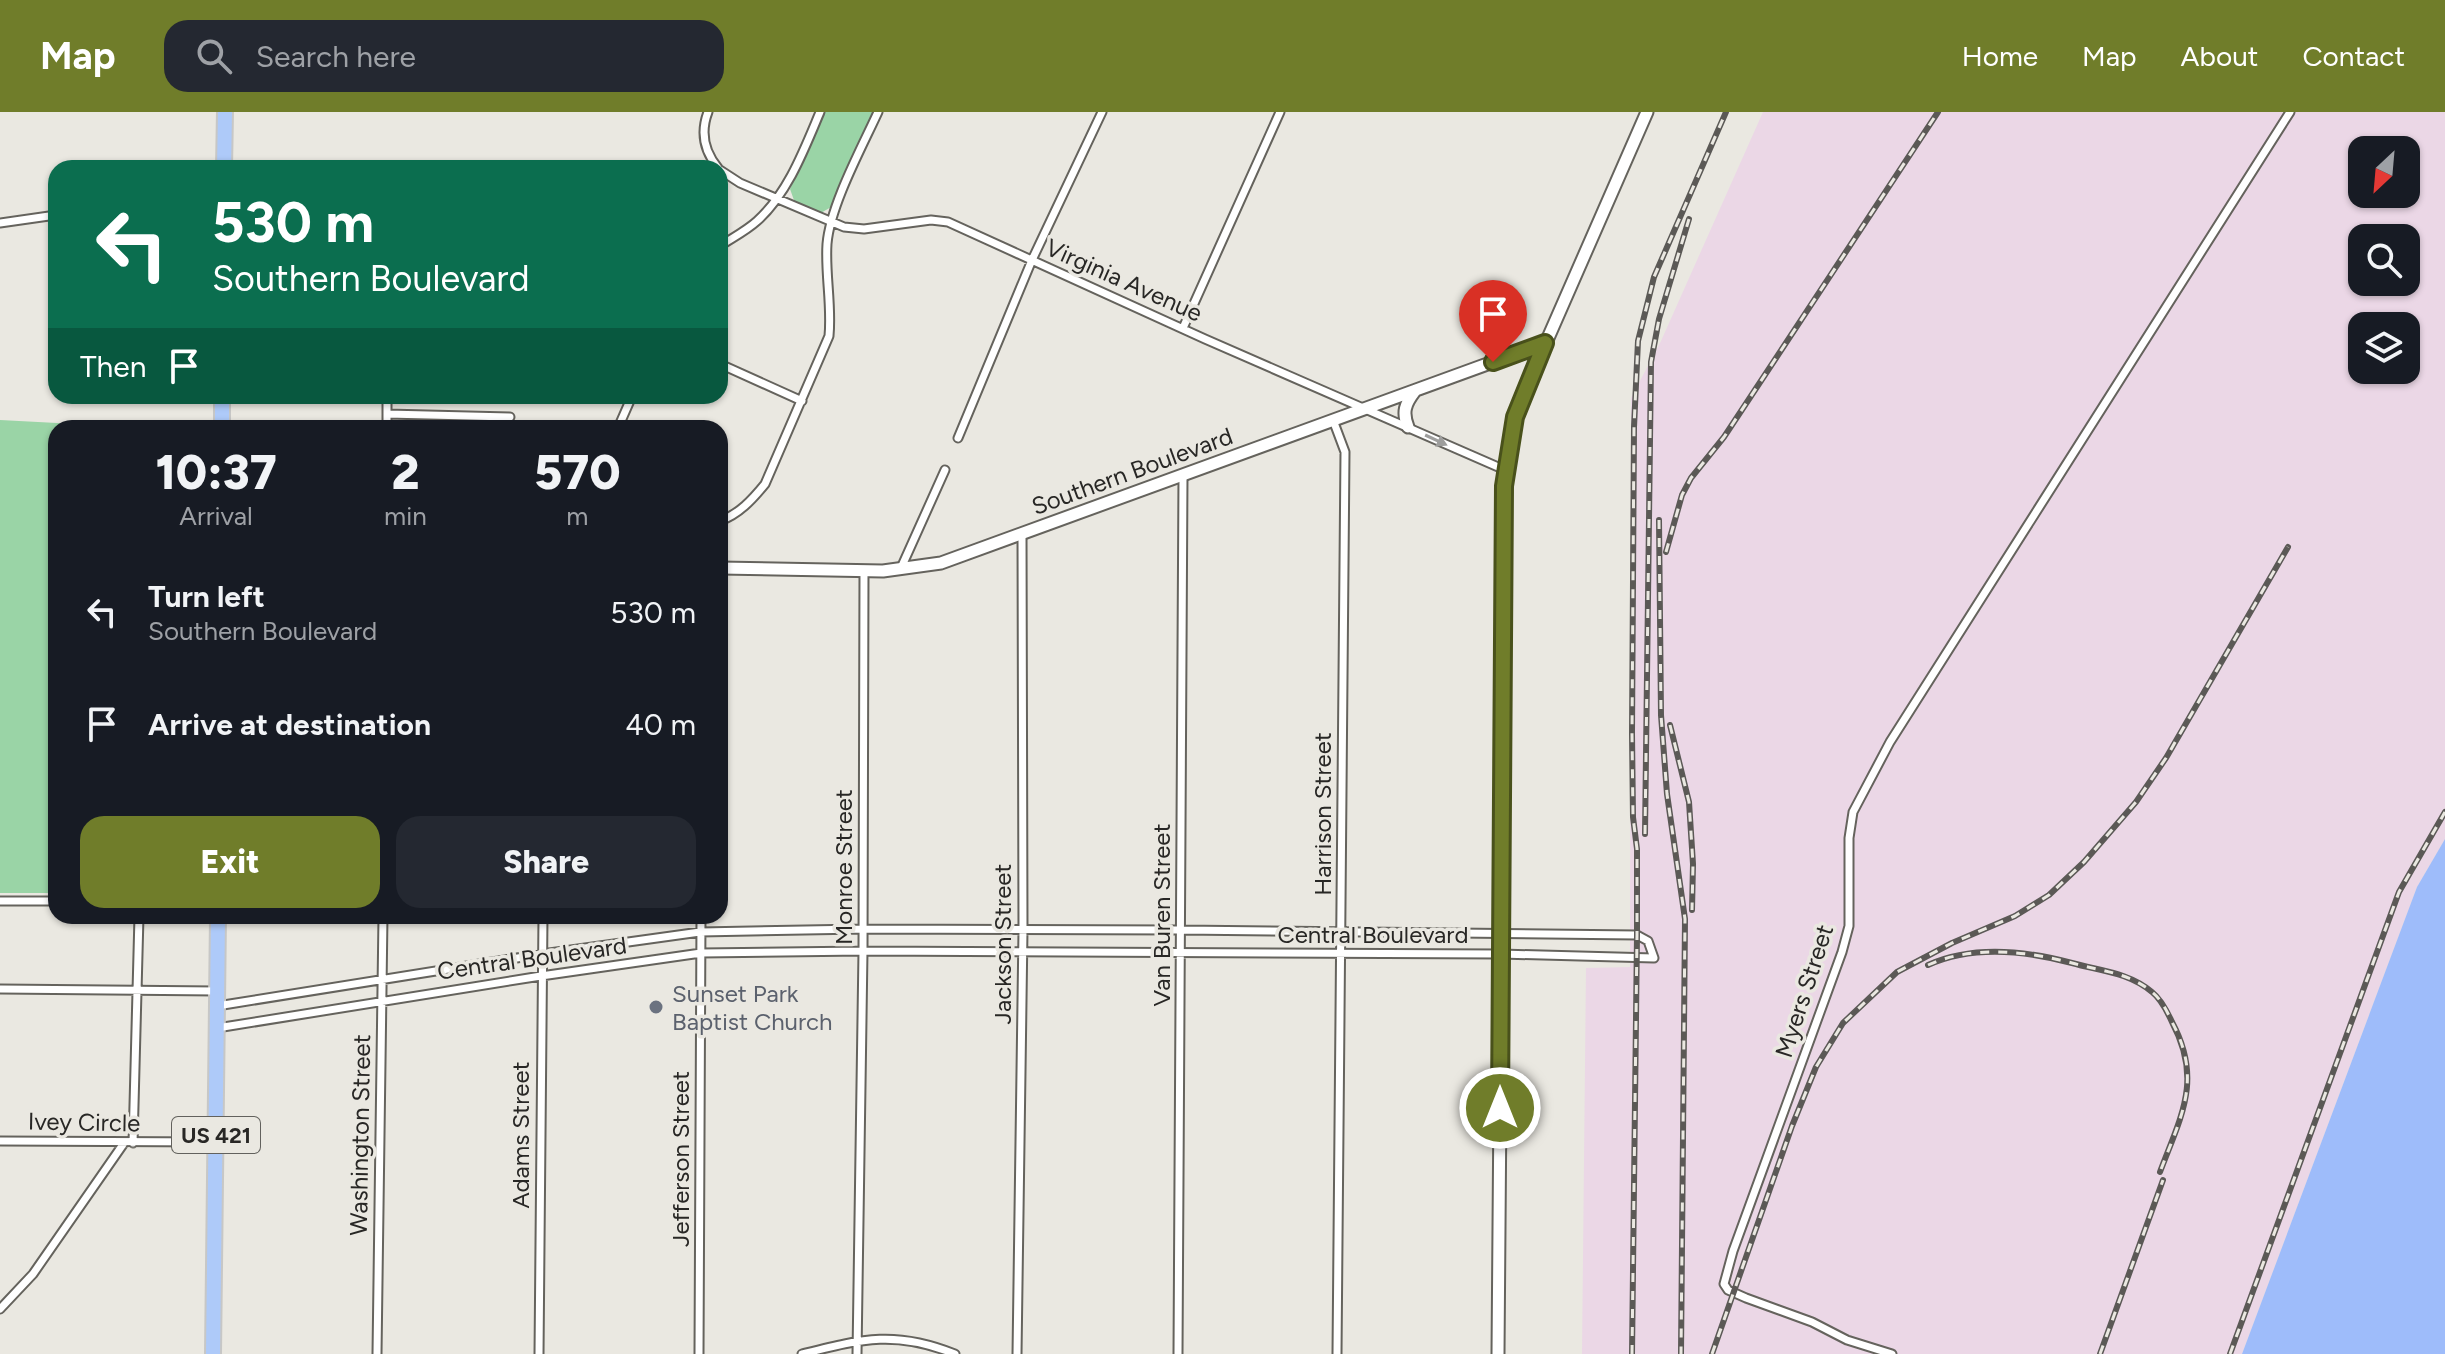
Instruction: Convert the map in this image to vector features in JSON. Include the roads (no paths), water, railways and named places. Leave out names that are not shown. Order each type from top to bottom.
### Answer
[{"type":"highway","points":[[224,160],[225,112]]},
{"type":"highway","name":"US 421","points":[[213,1354],[218,924]]},
{"type":"main road","points":[[1498,1354],[1505,470],[1515,417],[1647,112]]},
{"type":"main road","name":"Southern Boulevard","points":[[728,568],[864,571],[900,570],[941,563],[1545,343]]},
{"type":"main road","points":[[1408,427],[1404,410],[1416,391]]},
{"type":"street","name":"Virginia Avenue","points":[[697,112],[707,114],[703,138],[711,160]]},
{"type":"street","points":[[728,241],[756,222],[787,183],[820,112]]},
{"type":"street","points":[[728,518],[751,502],[765,484],[829,336],[831,317],[827,242],[845,184],[878,112]]},
{"type":"street","points":[[958,438],[1032,260],[1102,112]]},
{"type":"street","points":[[1183,328],[1280,112]]},
{"type":"street","name":"Myers Street","points":[[1892,1354],[1847,1340],[1812,1322],[1746,1298],[1728,1290],[1724,1284],[1847,935],[1850,826],[1859,797],[1890,742],[2290,112]]},
{"type":"street","name":"Virginia Avenue","points":[[728,175],[844,227],[864,229],[931,220],[948,222],[1505,470]]},
{"type":"street","points":[[0,223],[48,216]]},
{"type":"street","points":[[728,368],[802,401]]},
{"type":"street","points":[[387,404],[387,420]]},
{"type":"street","points":[[387,414],[510,417]]},
{"type":"street","name":"Harrison Street","points":[[1333,420],[1345,452],[1337,1354]]},
{"type":"street","points":[[900,570],[945,470]]},
{"type":"street","name":"Van Buren Street","points":[[1178,1354],[1183,476]]},
{"type":"street","name":"Jackson Street","points":[[1017,1354],[1023,930],[1022,534]]},
{"type":"street","name":"Monroe Street","points":[[857,1354],[864,571]]},
{"type":"street","points":[[0,901],[48,901]]},
{"type":"street","points":[[0,1309],[33,1274],[129,1143],[139,924]]},
{"type":"street","name":"Washington Street","points":[[377,1354],[383,924]]},
{"type":"street","name":"Adams Street","points":[[539,1354],[543,924]]},
{"type":"street","name":"Jefferson Street","points":[[699,1354],[700,924]]},
{"type":"street","name":"Central Boulevard","points":[[0,989],[137,991],[217,998],[382,979],[700,932],[1181,930],[1637,935],[1648,941],[1654,958],[1022,951],[701,953],[217,1028]]},
{"type":"street","name":"Ivey Circle","points":[[0,1141],[216,1142]]},
{"type":"street","points":[[802,1354],[856,1341],[892,1338],[906,1339],[955,1354]]},
{"type":"water","points":[[2445,839],[2445,1354],[2242,1354],[2417,887]]},
{"type":"railway","points":[[1632,1354],[1637,935],[1632,734],[1634,427],[1638,341],[1654,277],[1726,112]]},
{"type":"railway","points":[[1666,552],[1682,495],[1691,478],[1724,437],[1938,112]]},
{"type":"railway","points":[[1645,834],[1651,362],[1659,319],[1689,219]]},
{"type":"railway","points":[[1659,520],[1661,715],[1667,794],[1685,919],[1681,1354]]},
{"type":"railway","points":[[1712,1354],[1792,1126],[1816,1067],[1843,1023],[1897,972],[1952,943],[2015,916],[2049,895],[2084,862],[2136,802],[2166,758],[2288,547]]},
{"type":"railway","points":[[1670,725],[1689,802],[1692,910]]},
{"type":"railway","points":[[2230,1354],[2399,892],[2445,812]]},
{"type":"railway","points":[[1928,965],[1981,952],[2037,955],[2124,976],[2155,995],[2166,1010],[2181,1043],[2187,1080],[2186,1098],[2160,1172]]},
{"type":"railway","points":[[2100,1354],[2163,1180]]},
{"type":"place","name":"Sunset Park Baptist Church","points":[[656,1007]]}]
